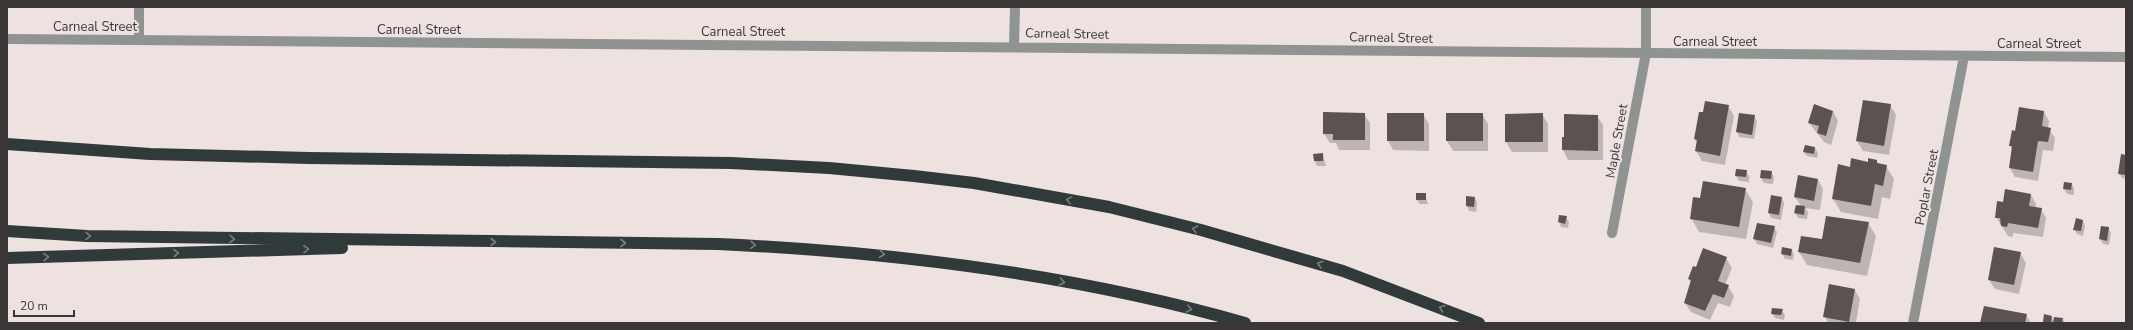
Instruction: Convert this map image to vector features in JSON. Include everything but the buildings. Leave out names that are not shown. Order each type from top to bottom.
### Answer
[{"type":"highway","points":[[7,144],[150,154],[309,158],[731,163],[829,168],[974,183],[1108,207],[1201,230],[1343,271],[1479,323]]},
{"type":"highway","points":[[7,231],[94,236],[454,242],[718,244],[874,253],[1024,274],[1148,298],[1246,323]]},
{"type":"highway","points":[[7,258],[303,250],[454,242]]},
{"type":"street","points":[[139,7],[139,40]]},
{"type":"street","points":[[1014,46],[1015,7]]},
{"type":"street","name":"Maple Street","points":[[1612,233],[1646,53],[1646,7]]},
{"type":"street","name":"Carneal Street","points":[[7,39],[1014,46],[2126,57]]},
{"type":"street","name":"Poplar Street","points":[[1913,323],[1964,56]]}]
